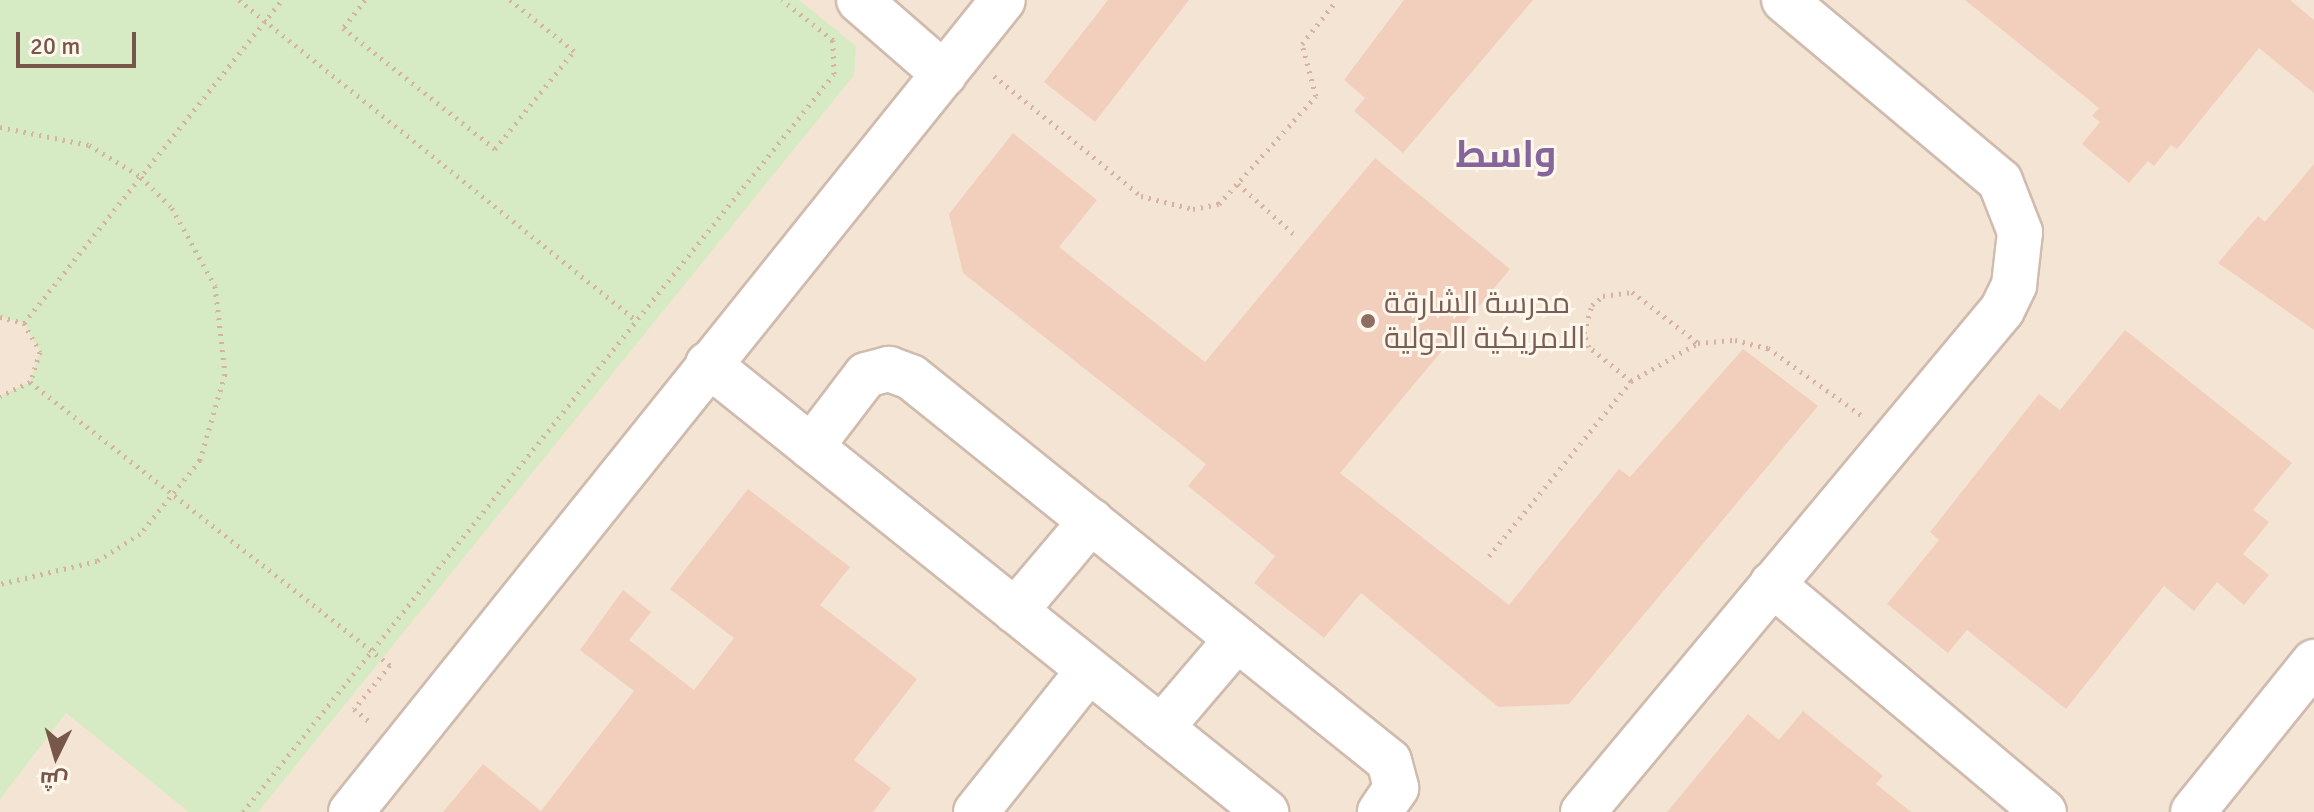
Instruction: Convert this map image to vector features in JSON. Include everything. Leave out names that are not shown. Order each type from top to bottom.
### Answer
[{"type":"street","points":[[859,0],[953,62]]},
{"type":"street","points":[[351,812],[1003,0]]},
{"type":"street","points":[[1583,812],[2002,310],[2014,285],[2020,232],[2007,193],[1981,160],[1787,1]]},
{"type":"street","points":[[708,364],[1266,812]]},
{"type":"street","points":[[811,447],[866,375],[901,371],[1389,761],[1396,788],[1380,812]]},
{"type":"street","points":[[1015,611],[1091,521]]},
{"type":"street","points":[[1772,584],[2044,812]]},
{"type":"street","points":[[1161,728],[1237,639]]},
{"type":"street","points":[[2193,812],[2314,662]]},
{"type":"street","points":[[976,812],[1089,670]]},
{"type":"path","points":[[239,0],[637,321]]},
{"type":"path","points":[[24,323],[282,0]]},
{"type":"path","points":[[365,0],[343,28],[495,149],[574,51],[510,0]]},
{"type":"path","points":[[243,812],[834,74],[833,40],[782,0]]},
{"type":"path","points":[[953,62],[1141,196],[1193,209],[1219,204],[1316,96],[1302,44],[1337,0]]},
{"type":"path","points":[[0,127],[89,145],[141,177],[198,245],[224,330],[217,418],[176,497],[140,534],[97,561],[0,584]]},
{"type":"path","points":[[1238,184],[1297,237]]},
{"type":"path","points":[[1631,381],[1589,347],[1584,333],[1592,305],[1603,296],[1632,292],[1698,343]]},
{"type":"path","points":[[0,317],[24,323],[40,352],[30,382],[0,396]]},
{"type":"path","points":[[1489,556],[1631,381],[1698,343],[1735,340],[1768,348],[1893,440]]},
{"type":"path","points":[[30,382],[390,665],[354,709],[403,748]]},
{"type":"shaded area","points":[[0,0],[2314,0],[2314,812],[0,812]]},
{"type":"green space","points":[[0,0],[799,0],[856,46],[854,75],[258,812],[189,812],[66,713],[0,799],[0,396],[30,382],[40,352],[24,323],[0,317]]},
{"type":"building","points":[[1108,0],[1189,0],[1095,122],[1044,82]]},
{"type":"building","points":[[1404,0],[1533,0],[1403,153],[1354,111],[1365,98],[1344,80]]},
{"type":"building","points":[[1965,0],[2290,0],[2314,20],[2314,93],[2259,48],[2177,149],[2171,145],[2154,166],[2148,161],[2129,183],[2082,144],[2100,122],[2092,116],[2099,108]]},
{"type":"building","points":[[1013,133],[1097,200],[1059,247],[1205,362],[1375,158],[1510,269],[1340,473],[1509,605],[1619,469],[1630,477],[1743,349],[1818,406],[1569,704],[1498,707],[1361,593],[1324,638],[1254,583],[1275,556],[1188,486],[1206,464],[963,273],[949,214]]},
{"type":"building","points":[[2314,164],[2314,330],[2218,263],[2258,216],[2265,222]]},
{"type":"building","points":[[2125,330],[2292,463],[2253,510],[2269,522],[2243,554],[2269,575],[2244,605],[2217,582],[2194,611],[2164,586],[2066,709],[1967,630],[1948,653],[1887,604],[1939,540],[1930,532],[2039,394],[2060,410]]},
{"type":"building","points":[[748,489],[850,567],[820,605],[917,679],[854,760],[891,788],[873,812],[443,812],[483,764],[541,811],[634,691],[580,650],[623,590],[651,612],[629,640],[694,690],[734,638],[670,589]]},
{"type":"building","points":[[1803,711],[1883,776],[1876,784],[1911,812],[1667,812],[1748,714],[1779,740]]},
{"type":"place","name":"مدرسة الشارقة الامريكية الدولية","points":[[1368,321]]},
{"type":"district","name":"واسط","points":[[1506,155]]}]
